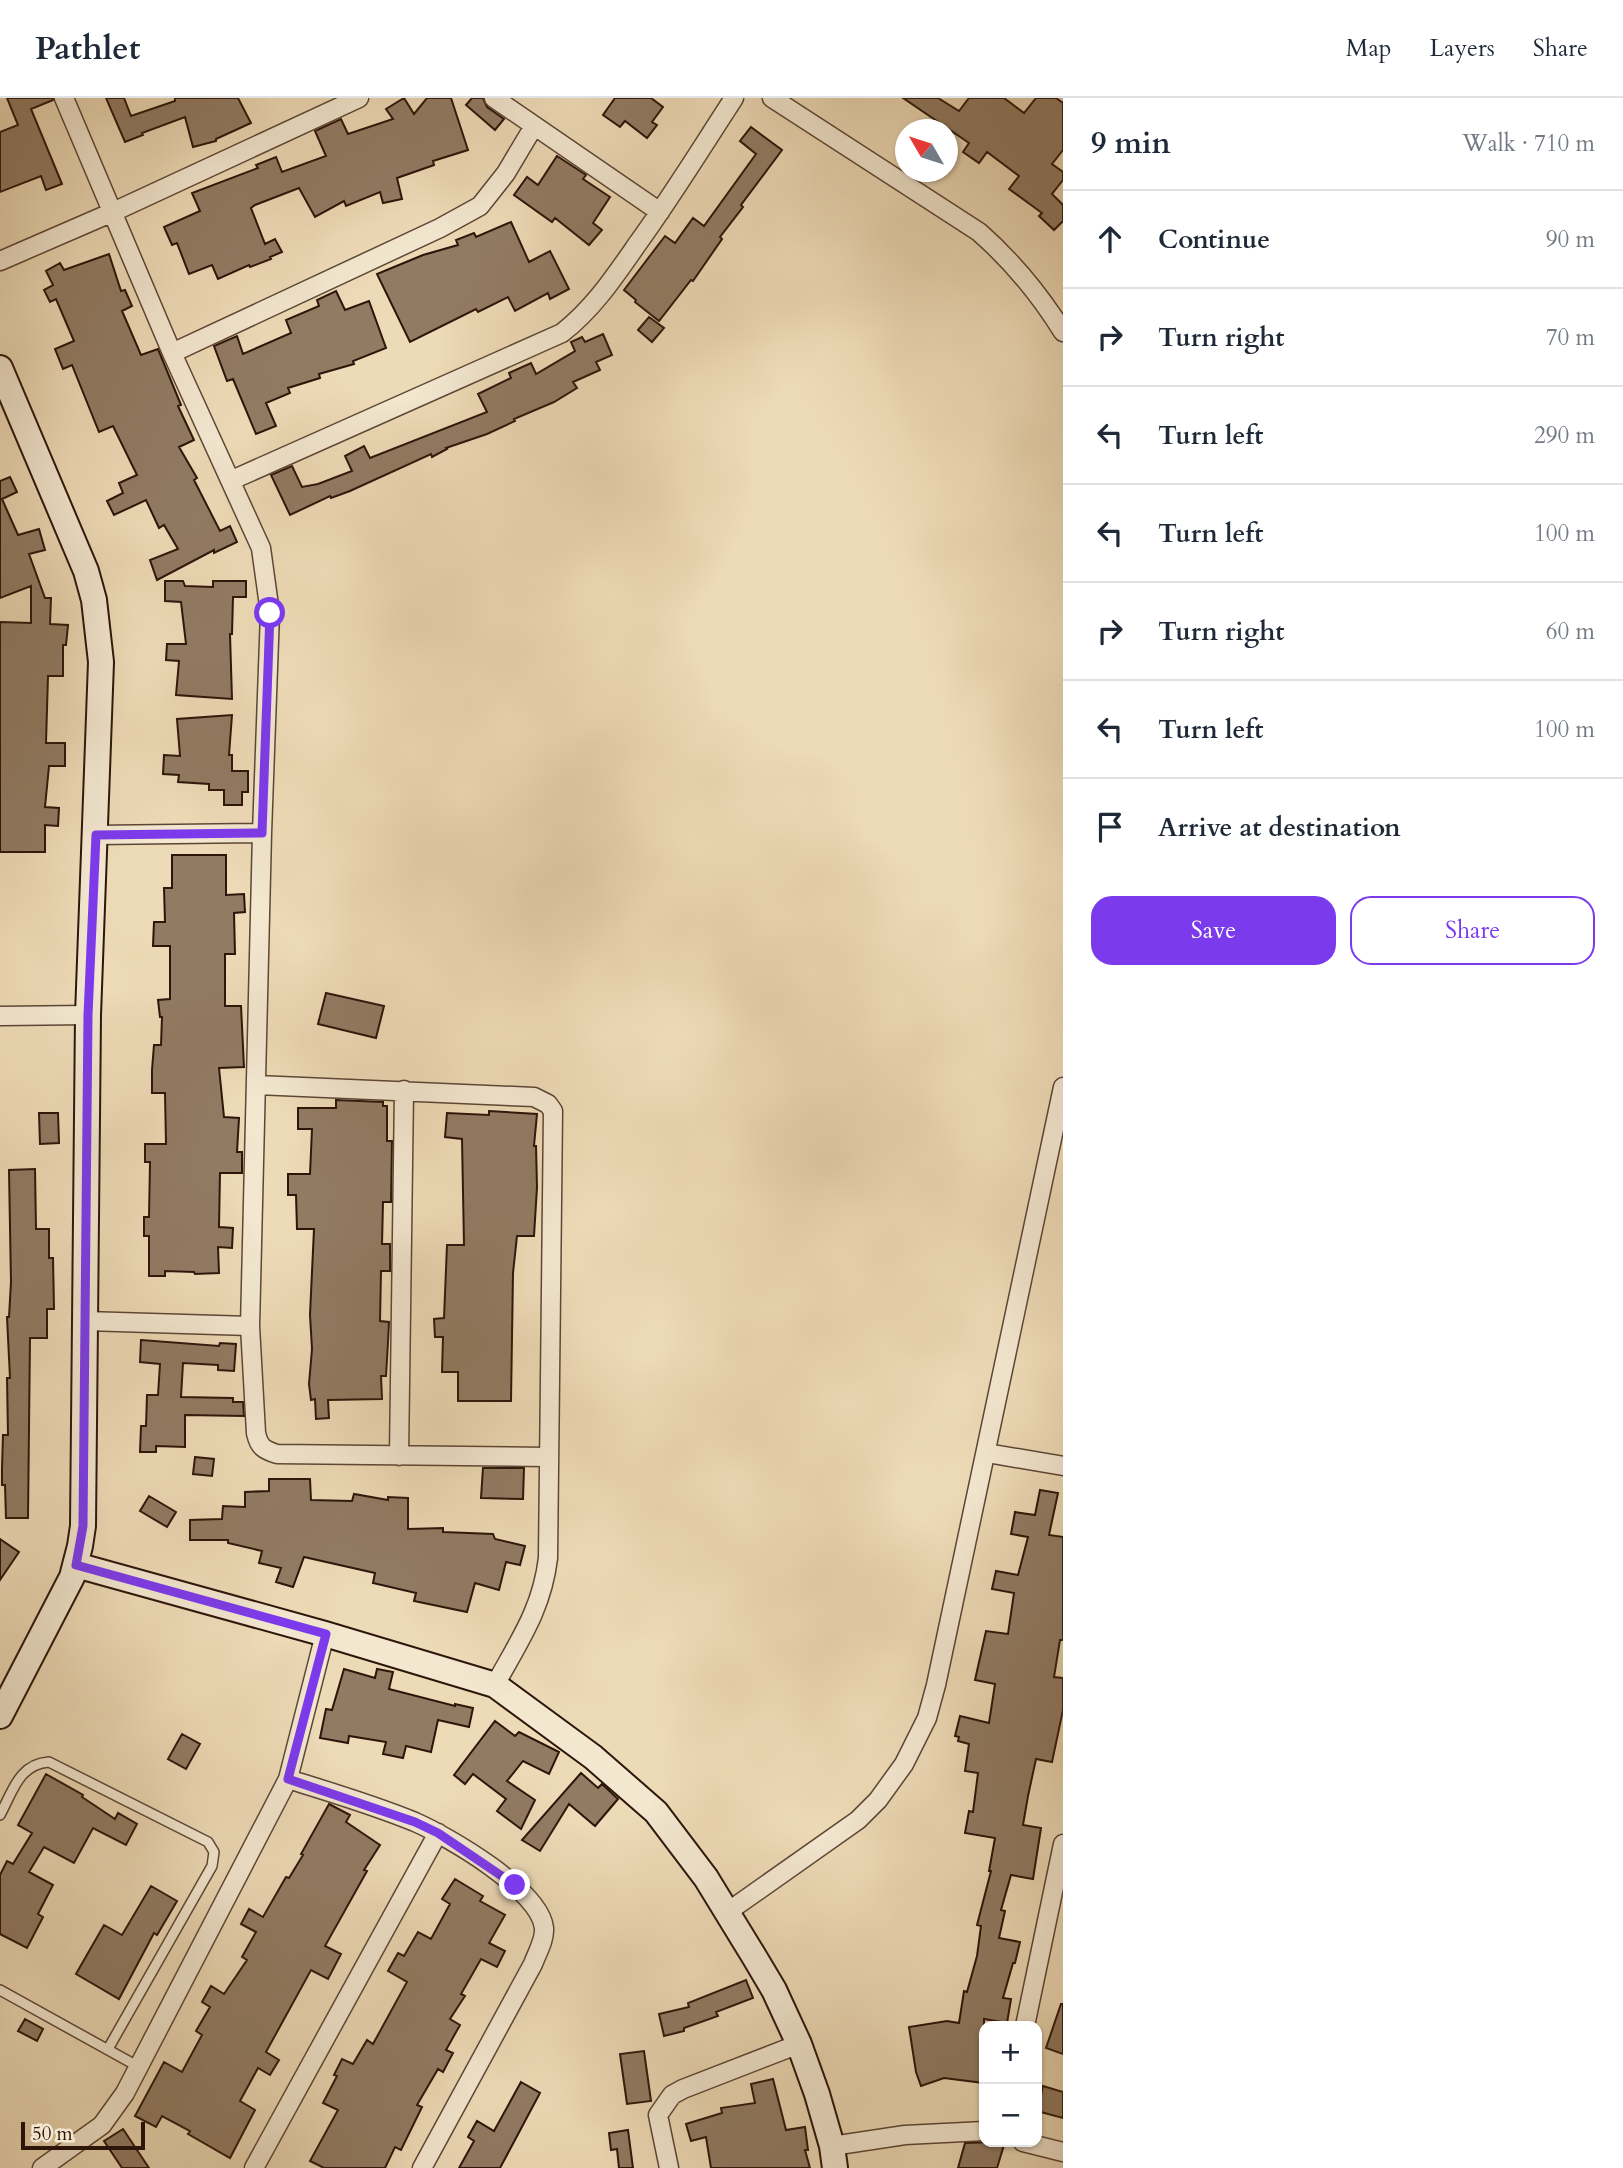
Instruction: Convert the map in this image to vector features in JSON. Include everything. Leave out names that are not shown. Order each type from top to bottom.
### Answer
[{"type":"street","points":[[64,98],[172,353],[261,548],[270,613],[250,1326],[256,1433],[259,1444],[265,1450],[277,1454],[547,1457]]},
{"type":"street","points":[[0,261],[113,212],[359,98]]},
{"type":"street","points":[[494,98],[660,212]]},
{"type":"street","points":[[232,480],[562,333],[601,297],[734,98]]},
{"type":"street","points":[[772,98],[979,232],[1057,307],[1063,332]]},
{"type":"street","points":[[172,353],[440,228],[480,206],[506,173],[534,126]]},
{"type":"street","points":[[0,368],[86,571],[94,600],[101,662],[88,1015],[83,1526],[76,1565],[64,1594],[0,1716]]},
{"type":"street","points":[[96,835],[262,833]]},
{"type":"street","points":[[0,1016],[88,1015]]},
{"type":"street","points":[[257,1085],[534,1097],[542,1100],[553,1111],[547,1457],[548,1558],[545,1584],[537,1610],[495,1685]]},
{"type":"street","points":[[726,1913],[858,1820],[878,1800],[904,1764],[927,1718],[1063,1087]]},
{"type":"street","points":[[399,1456],[404,1090]]},
{"type":"street","points":[[85,1321],[250,1326]]},
{"type":"street","points":[[986,1453],[1063,1466]]},
{"type":"street","points":[[76,1565],[326,1634],[495,1685],[593,1757],[656,1812],[706,1878],[774,1990],[799,2044],[834,2157],[905,2135],[979,2131]]},
{"type":"street","points":[[41,2168],[60,2163],[102,2125],[125,2093],[139,2067],[288,1779],[326,1634]]},
{"type":"street","points":[[288,1779],[377,1808],[438,1833],[494,1870],[527,1895],[537,1907],[544,1928],[533,1964],[422,2168]]},
{"type":"street","points":[[254,2168],[438,1833]]},
{"type":"street","points":[[1026,2021],[1063,1844]]},
{"type":"street","points":[[669,2168],[658,2115],[672,2095],[799,2044]]},
{"type":"street","points":[[1042,2146],[1063,2151]]},
{"type":"lane","points":[[0,1815],[24,1770],[37,1763],[49,1762],[208,1842],[214,1852],[212,1866],[108,2049]]},
{"type":"lane","points":[[0,1990],[139,2067]]},
{"type":"building","points":[[7,98],[53,98],[31,109],[62,184],[46,190],[41,176],[0,192],[0,132],[18,125]]},
{"type":"building","points":[[106,98],[124,98],[131,116],[175,101],[175,98],[238,98],[251,123],[216,141],[193,147],[185,117],[125,142]]},
{"type":"building","points":[[404,98],[414,114],[427,98],[451,98],[468,150],[433,161],[434,165],[397,178],[402,199],[383,203],[380,192],[346,206],[344,201],[315,217],[299,188],[255,205],[251,208],[265,244],[275,239],[282,252],[270,257],[271,259],[250,267],[249,265],[218,279],[212,265],[189,274],[177,243],[172,245],[164,227],[200,211],[192,193],[258,168],[256,165],[276,157],[282,172],[326,156],[315,131],[341,119],[348,134],[393,119],[386,109]]},
{"type":"building","points":[[472,98],[483,98],[487,107],[504,119],[495,130],[466,105]]},
{"type":"building","points":[[615,98],[651,98],[663,107],[652,122],[657,125],[647,138],[625,121],[620,127],[603,115]]},
{"type":"building","points":[[903,98],[938,98],[959,111],[969,98],[1004,98],[1024,113],[1036,98],[1056,98],[1063,103],[1063,150],[1052,164],[1063,172],[1063,180],[1052,194],[1063,205],[1063,221],[1054,230],[1039,216],[1042,213],[1009,189],[1019,176],[987,152],[979,163],[963,152],[969,143],[958,136],[958,119],[934,119]]},
{"type":"building","points":[[751,127],[782,150],[741,205],[743,207],[720,237],[722,239],[693,281],[691,280],[659,321],[624,290],[665,236],[675,243],[693,218],[704,226],[756,154],[740,141]]},
{"type":"building","points":[[557,156],[586,175],[583,179],[610,197],[593,223],[602,230],[589,245],[555,218],[552,222],[514,195],[527,177],[538,185]]},
{"type":"building","points":[[511,222],[529,262],[550,251],[569,289],[550,299],[548,293],[515,311],[508,297],[478,312],[476,309],[410,342],[377,274],[423,255],[458,245],[456,240],[474,233],[476,237]]},
{"type":"building","points":[[109,254],[121,291],[125,290],[132,306],[122,311],[141,355],[158,349],[181,405],[178,406],[194,440],[179,447],[197,478],[194,480],[220,531],[230,526],[237,542],[214,553],[214,550],[157,580],[150,560],[178,549],[164,525],[159,528],[146,500],[114,515],[107,501],[123,493],[119,483],[137,475],[113,426],[99,432],[72,365],[63,369],[55,349],[74,341],[56,299],[50,302],[44,290],[53,285],[46,271],[60,263],[64,270]]},
{"type":"building","points":[[336,291],[345,310],[369,301],[386,348],[353,361],[354,364],[319,374],[320,378],[288,388],[290,393],[266,403],[276,426],[256,434],[233,379],[227,381],[214,346],[237,336],[243,354],[291,333],[286,320],[319,306],[317,300]]},
{"type":"building","points":[[649,317],[664,328],[652,342],[638,330]]},
{"type":"building","points":[[603,334],[612,355],[596,362],[600,370],[573,382],[577,388],[554,402],[487,434],[446,448],[432,457],[431,454],[290,515],[271,475],[292,466],[302,487],[352,471],[345,456],[364,446],[370,458],[487,412],[478,394],[511,378],[509,373],[531,363],[536,374],[575,351],[571,342],[582,337],[585,342]]},
{"type":"building","points":[[10,477],[17,492],[2,499],[18,535],[39,529],[45,550],[29,554],[45,598],[51,598],[50,624],[68,625],[66,645],[63,645],[63,676],[48,676],[46,743],[65,743],[65,766],[49,766],[45,807],[59,808],[58,826],[45,825],[45,852],[0,852],[0,622],[31,623],[31,586],[0,598],[0,481]]},
{"type":"building","points":[[165,581],[183,581],[185,586],[213,587],[213,581],[246,581],[246,597],[233,597],[230,634],[232,699],[176,695],[179,661],[166,660],[167,644],[186,644],[181,602],[165,601]]},
{"type":"building","points":[[232,715],[229,755],[232,755],[232,771],[248,771],[248,792],[242,792],[242,805],[224,805],[224,790],[209,790],[209,784],[178,782],[179,775],[163,774],[164,755],[180,756],[177,719]]},
{"type":"building","points":[[172,855],[226,855],[226,895],[244,894],[245,912],[234,913],[235,954],[225,954],[225,1006],[241,1006],[244,1067],[219,1068],[224,1117],[239,1118],[237,1152],[242,1152],[242,1173],[220,1173],[219,1227],[233,1228],[232,1248],[218,1247],[219,1273],[165,1271],[165,1276],[149,1276],[149,1236],[144,1236],[144,1217],[149,1217],[150,1162],[145,1162],[145,1144],[166,1144],[165,1093],[152,1093],[152,1070],[154,1045],[161,1045],[162,1017],[158,1000],[170,999],[170,946],[153,946],[154,922],[165,922],[164,888],[172,888]]},
{"type":"building","points":[[326,993],[384,1006],[376,1038],[318,1024]]},
{"type":"building","points":[[336,1100],[383,1102],[383,1106],[387,1106],[387,1141],[392,1141],[391,1202],[383,1202],[382,1244],[390,1244],[390,1271],[381,1271],[380,1321],[389,1322],[386,1376],[381,1376],[382,1399],[328,1400],[329,1418],[316,1419],[315,1399],[311,1400],[309,1384],[314,1229],[297,1229],[296,1195],[288,1195],[288,1174],[310,1174],[312,1129],[298,1129],[298,1108],[336,1108]]},
{"type":"building","points":[[489,1111],[537,1114],[534,1146],[537,1187],[534,1236],[517,1236],[513,1273],[511,1401],[458,1401],[458,1372],[442,1372],[443,1337],[435,1337],[434,1319],[444,1318],[447,1245],[464,1245],[462,1139],[445,1137],[447,1113],[489,1115]]},
{"type":"building","points":[[39,1113],[58,1113],[59,1143],[40,1144]]},
{"type":"building","points":[[35,1169],[36,1229],[49,1229],[49,1258],[53,1258],[54,1309],[47,1309],[47,1338],[30,1338],[28,1518],[6,1518],[2,1469],[3,1435],[8,1435],[7,1378],[10,1378],[7,1317],[11,1282],[9,1170]]},
{"type":"building","points":[[141,1340],[219,1346],[220,1343],[236,1344],[234,1371],[218,1370],[218,1365],[183,1363],[181,1397],[233,1398],[233,1402],[243,1402],[244,1416],[185,1415],[185,1447],[156,1446],[156,1452],[140,1452],[141,1426],[146,1426],[147,1395],[158,1395],[160,1364],[140,1362]]},
{"type":"building","points":[[195,1457],[214,1459],[212,1476],[193,1474]]},
{"type":"building","points":[[483,1468],[524,1468],[523,1499],[481,1498]]},
{"type":"building","points":[[269,1479],[310,1479],[311,1500],[352,1501],[354,1494],[388,1500],[388,1497],[408,1498],[408,1529],[443,1528],[443,1532],[493,1534],[495,1539],[525,1546],[520,1565],[506,1562],[499,1590],[475,1583],[467,1612],[414,1601],[416,1593],[373,1583],[375,1573],[304,1557],[293,1587],[276,1582],[281,1568],[259,1563],[262,1551],[228,1543],[228,1540],[190,1540],[190,1520],[222,1519],[223,1506],[245,1507],[245,1492],[269,1491]]},
{"type":"building","points":[[1040,1490],[1058,1493],[1049,1535],[1063,1537],[1063,1640],[1060,1640],[1054,1677],[1063,1678],[1063,1710],[1052,1762],[1036,1759],[1028,1796],[1023,1825],[1041,1828],[1033,1879],[1011,1875],[1001,1910],[1005,1911],[999,1938],[1020,1942],[1003,1998],[1011,1999],[1007,2021],[979,2021],[979,2082],[944,2078],[921,2086],[916,2072],[909,2027],[947,2021],[959,2023],[964,1991],[967,1992],[977,1956],[981,1926],[977,1925],[991,1871],[995,1838],[965,1833],[969,1811],[973,1812],[978,1773],[965,1771],[969,1744],[958,1741],[959,1737],[955,1736],[960,1716],[989,1723],[995,1684],[975,1680],[986,1631],[1008,1634],[1014,1593],[992,1589],[996,1571],[1018,1575],[1028,1537],[1011,1534],[1015,1512],[1035,1515]]},
{"type":"building","points":[[149,1496],[176,1512],[167,1527],[140,1511]]},
{"type":"building","points":[[0,1539],[19,1552],[0,1580]]},
{"type":"building","points":[[344,1669],[375,1678],[377,1669],[393,1672],[389,1689],[473,1708],[469,1727],[438,1720],[431,1752],[406,1746],[403,1758],[383,1754],[386,1742],[349,1736],[348,1743],[320,1738],[326,1709],[332,1710]]},
{"type":"building","points":[[495,1721],[515,1736],[519,1732],[559,1752],[549,1774],[523,1761],[507,1781],[535,1800],[521,1829],[497,1811],[506,1799],[473,1774],[465,1784],[454,1775]]},
{"type":"building","points":[[182,1734],[200,1744],[186,1769],[168,1759]]},
{"type":"building","points":[[581,1773],[598,1788],[602,1784],[618,1799],[595,1826],[569,1804],[540,1851],[522,1840]]},
{"type":"building","points":[[46,1774],[83,1795],[82,1797],[115,1819],[118,1813],[137,1824],[126,1845],[93,1828],[74,1863],[44,1847],[29,1872],[53,1885],[38,1914],[43,1917],[27,1948],[0,1934],[0,1875],[7,1861],[13,1864],[32,1833],[18,1825]]},
{"type":"building","points":[[329,1804],[350,1815],[346,1822],[380,1845],[325,1946],[341,1954],[328,1979],[311,1970],[266,2052],[279,2060],[270,2075],[258,2068],[240,2101],[255,2110],[230,2158],[162,2116],[156,2127],[135,2116],[164,2062],[182,2072],[202,2035],[196,2031],[210,2007],[202,2002],[211,1986],[224,1994],[247,1960],[242,1957],[256,1932],[241,1924],[249,1909],[263,1917],[286,1877],[289,1878],[303,1855],[301,1854]]},
{"type":"building","points":[[455,1879],[483,1896],[480,1901],[505,1915],[489,1943],[505,1951],[497,1967],[481,1959],[461,1994],[465,1996],[450,2019],[460,2025],[446,2050],[453,2053],[443,2072],[438,2069],[417,2105],[422,2107],[401,2150],[395,2147],[385,2168],[324,2168],[310,2161],[338,2110],[323,2103],[337,2076],[334,2075],[342,2059],[353,2064],[367,2040],[373,2044],[407,1982],[388,1971],[398,1953],[404,1956],[418,1932],[431,1939],[450,1904],[442,1899]]},
{"type":"building","points":[[151,1886],[177,1901],[157,1935],[154,1933],[119,1999],[76,1974],[104,1925],[122,1935]]},
{"type":"building","points":[[746,1980],[753,1998],[716,2012],[718,2016],[684,2028],[684,2031],[664,2036],[659,2014],[689,2007],[688,2003]]},
{"type":"building","points":[[1063,2004],[1063,2054],[1046,2048]]},
{"type":"building","points":[[25,2019],[43,2029],[37,2041],[18,2031]]},
{"type":"building","points":[[644,2051],[651,2101],[627,2104],[620,2054]]},
{"type":"building","points":[[773,2079],[786,2130],[805,2127],[808,2150],[805,2150],[810,2168],[711,2168],[706,2137],[691,2141],[686,2124],[722,2113],[721,2108],[755,2103],[751,2084]]},
{"type":"building","points":[[521,2082],[540,2093],[500,2168],[459,2168],[474,2141],[468,2137],[477,2121],[494,2131]]},
{"type":"building","points":[[1043,2086],[1063,2092],[1063,2118],[1042,2112]]},
{"type":"building","points":[[123,2129],[149,2168],[122,2168],[104,2141]]},
{"type":"building","points":[[628,2130],[633,2168],[619,2168],[617,2149],[611,2150],[609,2133]]},
{"type":"building","points":[[979,2142],[979,2147],[1003,2147],[997,2168],[958,2168],[965,2143]]},
{"type":"route","points":[[270,613],[262,833],[96,835],[88,1015],[83,1526],[76,1565],[326,1634],[288,1779],[415,1822],[438,1833],[515,1885]]}]
